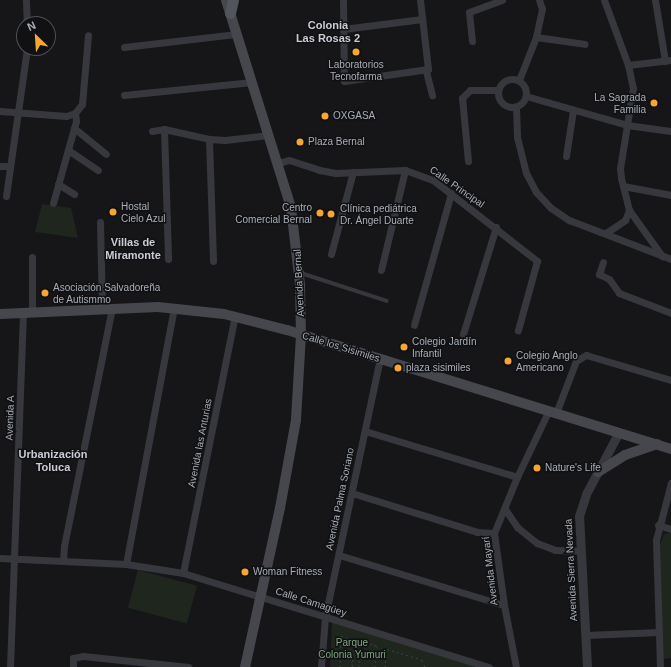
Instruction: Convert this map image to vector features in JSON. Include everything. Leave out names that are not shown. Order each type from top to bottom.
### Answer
[{"type":"main road","name":"Avenida Bernal","points":[[226,0],[278,164],[295,227],[300,272],[301,335],[296,420],[280,508],[245,667]]},
{"type":"main road","points":[[230,14],[233,0]]},
{"type":"main road","name":"Calle los Sisimiles","points":[[0,314],[107,309],[174,308],[235,316],[380,358],[671,449]]},
{"type":"main road","points":[[598,472],[625,455],[657,444]]},
{"type":"street","points":[[26,0],[26,16]]},
{"type":"street","points":[[344,0],[342,79],[344,81],[427,70]]},
{"type":"street","points":[[420,0],[427,70],[432,94]]},
{"type":"street","points":[[472,41],[469,12],[502,0]]},
{"type":"street","points":[[519,80],[536,37],[542,9],[539,0]]},
{"type":"street","points":[[604,0],[628,65],[633,88],[620,168],[623,186],[629,210],[662,256]]},
{"type":"street","points":[[628,65],[668,60],[655,0]]},
{"type":"street","points":[[343,29],[422,19]]},
{"type":"street","points":[[124,47],[237,34]]},
{"type":"street","points":[[0,110],[19,110],[66,116],[75,113],[82,104],[88,35]]},
{"type":"street","points":[[536,37],[586,44]]},
{"type":"street","points":[[6,196],[26,56]]},
{"type":"street","points":[[519,80],[525,87],[526,96],[522,104],[516,107],[503,105],[499,99],[498,90],[504,81],[519,80]]},
{"type":"street","points":[[124,95],[252,82]]},
{"type":"street","points":[[468,161],[462,98],[470,90],[498,90]]},
{"type":"street","points":[[526,96],[627,125],[671,132]]},
{"type":"street","points":[[516,107],[520,154],[536,192],[551,208],[569,220],[671,259]]},
{"type":"street","points":[[566,156],[573,110]]},
{"type":"street","points":[[53,203],[74,128],[75,113]]},
{"type":"street","points":[[74,128],[106,154]]},
{"type":"street","points":[[152,131],[164,129],[209,139],[269,135]]},
{"type":"street","points":[[164,129],[168,259]]},
{"type":"street","points":[[209,139],[213,261]]},
{"type":"street","points":[[68,150],[98,170]]},
{"type":"street","name":"Calle Principal","points":[[278,164],[290,160],[326,172],[405,170],[427,176],[496,227],[536,259],[537,264],[518,330]]},
{"type":"street","points":[[0,166],[10,166]]},
{"type":"street","points":[[381,270],[405,170]]},
{"type":"street","points":[[331,254],[353,172]]},
{"type":"street","points":[[58,184],[74,194]]},
{"type":"street","points":[[623,186],[671,195]]},
{"type":"street","points":[[414,325],[451,193]]},
{"type":"street","points":[[606,233],[617,228],[625,220],[629,210]]},
{"type":"street","points":[[63,560],[64,546],[107,309],[100,222]]},
{"type":"street","points":[[463,334],[496,227]]},
{"type":"street","name":"Avenida A","points":[[10,667],[32,257]]},
{"type":"street","points":[[603,262],[599,274],[609,279],[619,293],[671,313]]},
{"type":"street","points":[[126,564],[174,308]]},
{"type":"street","name":"Avenida las Anturias","points":[[184,573],[235,316]]},
{"type":"street","name":"Avenida Mayarí","points":[[516,667],[504,605],[494,533],[506,509],[517,477],[553,412],[576,361],[586,355],[671,380]]},
{"type":"street","name":"Avenida Palma Soriano","points":[[321,667],[325,617],[380,358]]},
{"type":"street","points":[[365,430],[517,477]]},
{"type":"street","name":"Avenida Sierra Nevada","points":[[587,667],[580,551],[580,511],[619,432]]},
{"type":"street","points":[[660,667],[655,553],[658,525],[671,483]]},
{"type":"street","points":[[352,494],[477,532],[494,533]]},
{"type":"street","points":[[506,509],[517,527],[537,543],[561,551],[580,551]]},
{"type":"street","points":[[658,525],[671,529]]},
{"type":"street","points":[[339,555],[504,605]]},
{"type":"street","name":"Calle Camagüey","points":[[0,558],[126,564],[184,573],[489,667]]},
{"type":"street","points":[[586,635],[659,632]]},
{"type":"street","points":[[73,665],[76,656],[83,656],[188,667]]},
{"type":"lane","points":[[300,272],[387,301]]},
{"type":"path","points":[[340,667],[341,636],[355,640],[352,667]]},
{"type":"path","points":[[359,667],[360,641],[377,646],[375,667]]},
{"type":"path","points":[[385,667],[387,649],[422,660],[425,667]]},
{"type":"green space","points":[[42,204],[71,208],[78,238],[35,232]]},
{"type":"green space","points":[[671,533],[671,658],[663,659],[660,545],[664,534]]},
{"type":"green space","points":[[138,570],[197,586],[187,623],[128,608]]},
{"type":"green space","name":"Parque Colonia Yumuri","points":[[332,621],[474,665],[473,667],[330,667]]},
{"type":"place","name":"Laboratorios Tecnofarma","points":[[356,52]]},
{"type":"place","name":"La Sagrada Familia","points":[[654,103]]},
{"type":"place","name":"OXGASA","points":[[325,116]]},
{"type":"place","name":"Plaza Bernal","points":[[300,142]]},
{"type":"place","name":"Hostal Cielo Azul","points":[[113,212]]},
{"type":"place","name":"Centro Comercial Bernal","points":[[320,213]]},
{"type":"place","name":"Clínica pediátrica Dr. Ángel Duarte","points":[[331,214]]},
{"type":"place","name":"Asociación Salvadoreña de Autismmo","points":[[45,293]]},
{"type":"place","name":"Colegio Jardín Infantil","points":[[404,347]]},
{"type":"place","name":"Colegio Anglo Americano","points":[[508,361]]},
{"type":"place","name":"plaza sisimiles","points":[[398,368]]},
{"type":"place","name":"Nature's Life","points":[[537,468]]},
{"type":"place","name":"Woman Fitness","points":[[245,572]]},
{"type":"district","name":"Colonia Las Rosas 2","points":[[328,32]]},
{"type":"district","name":"Villas de Miramonte","points":[[133,249]]},
{"type":"district","name":"Urbanización Toluca","points":[[53,461]]}]
